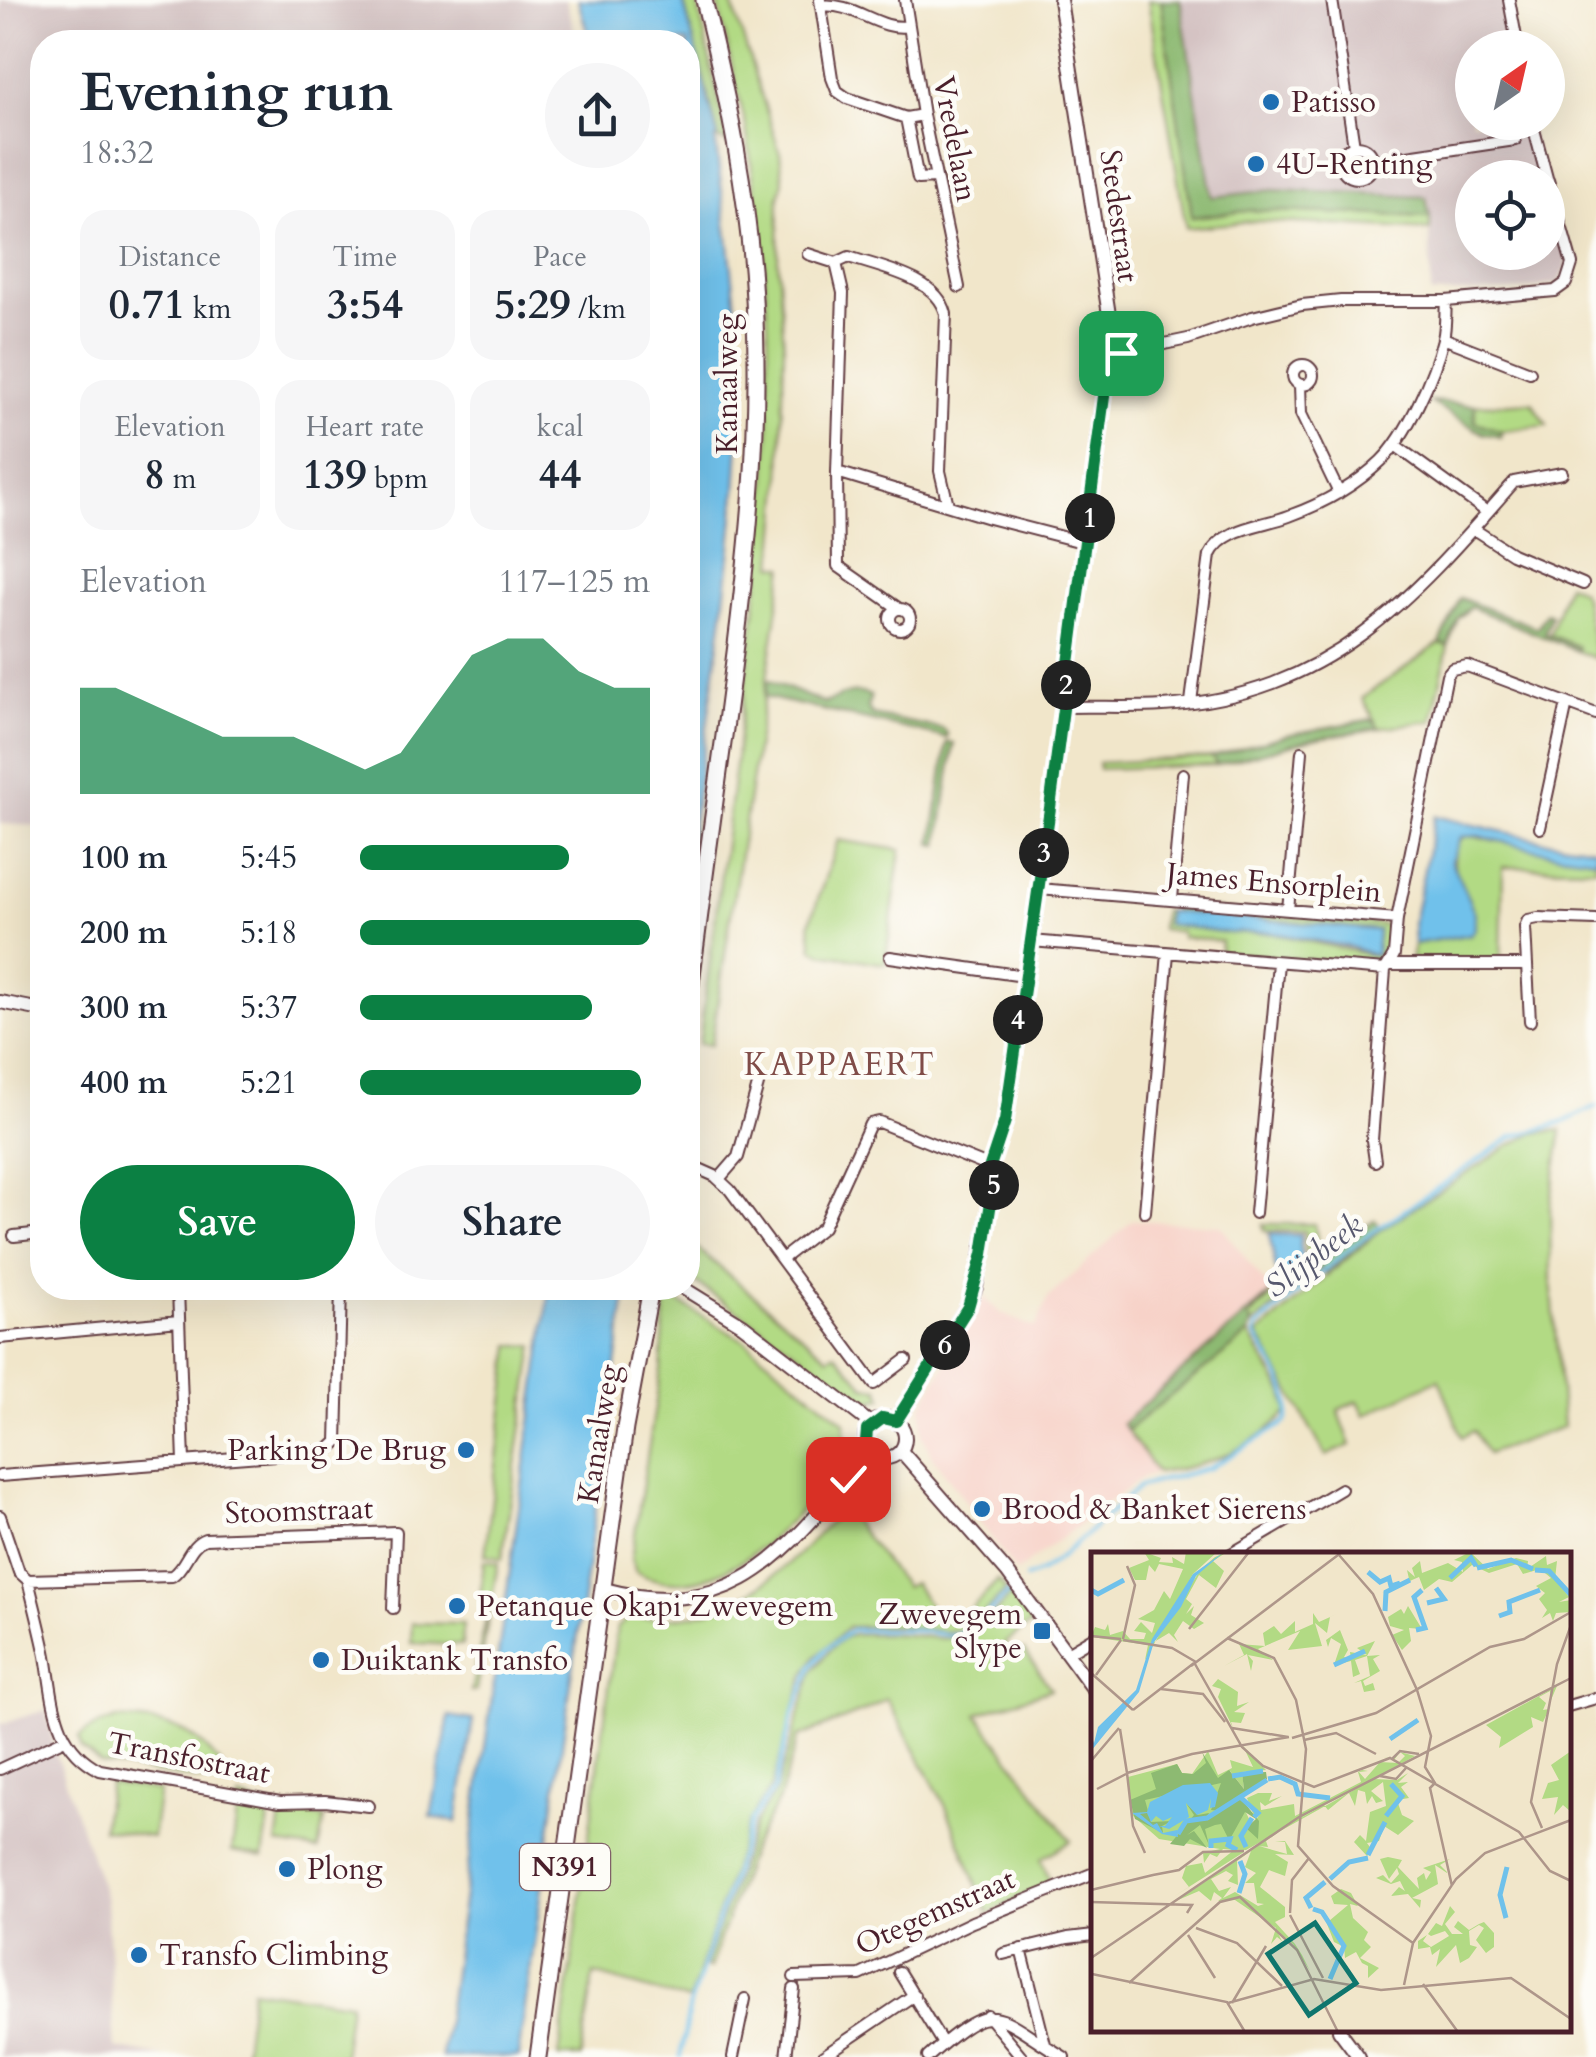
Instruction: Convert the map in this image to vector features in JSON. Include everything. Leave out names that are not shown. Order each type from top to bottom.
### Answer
[{"type":"main road","name":"Kanaalweg","points":[[700,919],[745,587],[756,406],[748,230],[728,107],[704,0]]},
{"type":"main road","name":"Kanaalweg","points":[[538,2057],[625,1428],[648,1300]]},
{"type":"street","name":"Vredelaan","points":[[905,0],[923,116],[959,287]]},
{"type":"street","name":"Stedestraat","points":[[1060,0],[1106,302],[1113,340],[1121,353]]},
{"type":"street","points":[[1332,0],[1354,146]]},
{"type":"street","points":[[1510,0],[1515,30]]},
{"type":"street","points":[[909,26],[898,28],[837,4],[820,3],[837,91],[906,118],[923,116]]},
{"type":"street","points":[[906,118],[918,179],[936,178]]},
{"type":"street","points":[[1374,161],[1515,140]]},
{"type":"street","points":[[1354,146],[1366,148],[1374,161],[1366,176],[1356,179],[1348,176],[1341,161],[1354,146]]},
{"type":"street","points":[[990,1166],[1005,1121],[1105,389],[1121,353],[1188,340],[1252,317],[1302,305],[1446,301],[1554,291],[1566,283],[1572,264],[1565,240]]},
{"type":"street","points":[[808,254],[836,263],[848,257],[925,286],[943,302],[946,314],[940,471],[948,506]]},
{"type":"street","points":[[836,263],[843,292],[838,566],[898,608]]},
{"type":"street","points":[[1190,702],[1214,545],[1229,534],[1292,515],[1339,493],[1380,462],[1395,445],[1444,338],[1446,301]]},
{"type":"street","points":[[1444,338],[1530,372]]},
{"type":"street","points":[[1300,384],[1300,414],[1339,493]]},
{"type":"street","points":[[1395,445],[1487,512]]},
{"type":"street","points":[[837,472],[1086,544]]},
{"type":"street","points":[[1062,707],[1166,706],[1286,680],[1346,647],[1410,597],[1475,530],[1514,482],[1562,473]]},
{"type":"street","points":[[1475,530],[1512,554],[1583,584]]},
{"type":"street","points":[[1397,919],[1447,676],[1452,669],[1467,666],[1596,714]]},
{"type":"street","points":[[1540,828],[1567,703]]},
{"type":"street","points":[[1288,910],[1302,752]]},
{"type":"street","points":[[1172,899],[1183,774]]},
{"type":"street","name":"James Ensorplein","points":[[1039,890],[1397,919],[1387,968],[1372,1140],[1375,1161]]},
{"type":"street","points":[[1530,1021],[1525,928],[1528,920],[1596,920]]},
{"type":"street","points":[[1031,942],[1278,963],[1387,968],[1527,965]]},
{"type":"street","points":[[1145,1212],[1168,953]]},
{"type":"street","points":[[890,957],[1024,976]]},
{"type":"street","points":[[1255,1214],[1278,963]]},
{"type":"street","points":[[0,1002],[30,1008]]},
{"type":"street","points":[[718,1179],[738,1156],[758,1085]]},
{"type":"street","points":[[782,1259],[824,1227],[870,1124],[879,1122],[990,1166],[995,1176],[976,1287],[896,1421]]},
{"type":"street","points":[[700,1170],[718,1179],[874,1384],[906,1360]]},
{"type":"street","points":[[14,1236],[30,1234]]},
{"type":"street","points":[[700,1298],[758,1336],[871,1424]]},
{"type":"street","points":[[178,1300],[184,1462]]},
{"type":"street","points":[[0,1476],[327,1451],[338,1442],[341,1300]]},
{"type":"street","points":[[0,1338],[179,1321]]},
{"type":"street","points":[[901,1451],[884,1458],[872,1453],[866,1442],[871,1424],[883,1418],[896,1421],[904,1432],[901,1451],[1011,1578],[1091,1686]]},
{"type":"street","points":[[604,1589],[644,1598],[693,1597],[744,1580],[775,1557],[872,1453]]},
{"type":"street","points":[[1234,1552],[1341,1489]]},
{"type":"street","name":"Transfostraat","points":[[0,1516],[18,1572],[28,1580],[56,1718],[65,1739],[79,1756],[100,1770],[280,1802],[325,1801],[369,1806]]},
{"type":"street","name":"Stoomstraat","points":[[28,1580],[172,1576],[205,1538],[396,1532],[393,1608]]},
{"type":"street","points":[[1066,1653],[1091,1639]]},
{"type":"street","points":[[1571,1705],[1596,1698]]},
{"type":"street","points":[[0,1768],[65,1739]]},
{"type":"street","name":"Otegemstraat","points":[[786,2057],[794,1983],[860,1975],[972,1922],[1091,1874]]},
{"type":"street","points":[[1002,1954],[1091,1935]]},
{"type":"street","points":[[1022,1950],[1044,2044]]},
{"type":"street","points":[[899,1972],[943,2044]]},
{"type":"street","points":[[822,2057],[914,1995]]},
{"type":"street","points":[[733,2057],[744,1998]]},
{"type":"street","points":[[988,2016],[1022,2057]]},
{"type":"street","points":[[928,2057],[972,2020],[988,2016],[1022,2028],[1064,2057]]},
{"type":"street","points":[[1340,2032],[1359,2057]]},
{"type":"shaded area","points":[[0,0],[565,0],[574,30],[30,30],[30,825],[0,824]]},
{"type":"shaded area","points":[[1180,0],[1505,0],[1511,30],[1455,30],[1455,140],[1533,140],[1538,160],[1455,160],[1455,270],[1565,270],[1565,251],[1566,270],[1558,283],[1519,291],[1431,294],[1426,197],[1273,190],[1211,197]]},
{"type":"shaded area","points":[[1132,1220],[1220,1225],[1272,1292],[1123,1423],[1157,1473],[1144,1476],[1016,1572],[932,1455],[922,1434],[922,1406],[984,1297],[1000,1313],[1035,1328],[1048,1298]]},
{"type":"shaded area","points":[[46,1710],[56,1755],[106,1900],[115,2048],[165,2057],[0,2057],[0,1724]]},
{"type":"green space","points":[[683,0],[697,0],[728,143],[715,138],[718,136],[700,66],[700,30],[691,30]]},
{"type":"green space","points":[[717,0],[731,0],[780,153],[783,181],[779,197],[778,262],[784,347],[781,483],[774,565],[784,567],[711,1045],[700,1044],[700,1036],[761,564],[769,436],[763,246],[746,128]]},
{"type":"green space","points":[[1148,0],[1161,0],[1192,217],[1254,210],[1430,217],[1430,230],[1256,221],[1186,228]]},
{"type":"green space","points":[[1161,0],[1180,0],[1212,197],[1273,190],[1426,197],[1430,217],[1254,210],[1192,217]]},
{"type":"green space","points":[[1429,401],[1475,405],[1475,422],[1501,431],[1501,437],[1482,433]]},
{"type":"green space","points":[[1532,402],[1547,425],[1501,431],[1475,422],[1475,405]]},
{"type":"green space","points":[[1567,584],[1580,590],[1584,597],[1596,659],[1549,635]]},
{"type":"green space","points":[[1460,598],[1537,628],[1546,613],[1551,615],[1544,633],[1578,647],[1577,651],[1471,607],[1458,618],[1448,646],[1440,643]]},
{"type":"green space","points":[[1440,643],[1448,646],[1432,721],[1379,728],[1362,698]]},
{"type":"green space","points":[[767,680],[824,703],[847,694],[864,693],[871,696],[868,707],[872,715],[943,729],[947,738],[765,697]]},
{"type":"green space","points":[[1373,719],[1379,728],[1312,739],[1217,765],[1212,757],[1286,735]]},
{"type":"green space","points":[[947,742],[954,743],[939,845],[932,844]]},
{"type":"green space","points":[[1212,757],[1217,765],[1099,769],[1098,763]]},
{"type":"green space","points":[[1466,835],[1596,859],[1596,868],[1503,867],[1501,960],[1411,959],[1414,944],[1471,934],[1454,867],[1458,843]]},
{"type":"green space","points":[[838,840],[901,850],[885,964],[813,949],[810,923]]},
{"type":"green space","points":[[1173,906],[1381,924],[1388,926],[1389,947],[1379,965],[1220,953],[1221,941],[1181,937],[1181,932],[1161,929],[1163,911],[1167,911],[1166,924],[1229,933],[1267,932],[1375,956],[1378,930],[1173,911]]},
{"type":"green space","points":[[1562,1130],[1550,1206],[1551,1279],[1563,1427],[1487,1454],[1474,1431],[1462,1437],[1439,1379],[1365,1415],[1358,1401],[1338,1410],[1351,1445],[1326,1456],[1258,1334],[1382,1229],[1510,1145],[1535,1133]]},
{"type":"green space","points":[[1375,1220],[1382,1229],[1325,1274],[1317,1263]]},
{"type":"green space","points":[[1263,1224],[1315,1224],[1320,1260],[1317,1263],[1321,1269],[1252,1325],[1248,1318],[1277,1292],[1275,1285],[1307,1263],[1304,1231],[1264,1231]]},
{"type":"green space","points":[[700,1251],[828,1357],[835,1353],[866,1387],[879,1388],[883,1398],[869,1401],[700,1286]]},
{"type":"green space","points":[[1272,1292],[1248,1318],[1252,1325],[1249,1334],[1127,1430],[1122,1424]]},
{"type":"green space","points":[[666,1300],[675,1300],[746,1342],[845,1422],[845,1458],[805,1505],[754,1552],[726,1570],[697,1580],[667,1582],[636,1572],[631,1559],[661,1369]]},
{"type":"green space","points":[[1249,1334],[1284,1393],[1288,1412],[1258,1437],[1228,1454],[1195,1466],[1157,1473],[1127,1430]]},
{"type":"green space","points":[[511,1345],[534,1346],[502,1559],[485,1555]]},
{"type":"green space","points":[[843,1508],[905,1587],[914,1583],[940,1622],[963,1617],[998,1580],[1006,1590],[972,1625],[962,1629],[947,1632],[895,1626],[848,1627],[815,1658],[804,1676],[772,1786],[749,1820],[689,2001],[594,1974],[581,2057],[559,2057],[617,1627],[629,1617],[696,1614],[750,1592],[797,1555]]},
{"type":"green space","points":[[484,1561],[498,1563],[476,1691],[471,1691],[490,1599],[480,1598]]},
{"type":"green space","points":[[1011,1594],[1033,1622],[1005,1643],[1009,1652],[1024,1650],[1051,1689],[977,1714],[1071,1841],[1041,1859],[1051,1884],[988,1913],[946,1807],[887,1699],[798,1737],[779,1799],[752,1847],[710,1968],[705,1967],[755,1822],[776,1791],[812,1672],[824,1657],[839,1641],[853,1634],[935,1638],[963,1635],[993,1615]]},
{"type":"green space","points":[[412,1623],[463,1624],[462,1645],[411,1643]]},
{"type":"green space","points":[[117,1719],[158,1723],[187,1733],[210,1753],[236,1786],[101,1764],[81,1748],[79,1737]]},
{"type":"green space","points":[[109,1783],[159,1791],[152,1837],[102,1829]]},
{"type":"green space","points":[[239,1798],[265,1805],[270,1812],[263,1857],[232,1851]]},
{"type":"green space","points":[[292,1811],[324,1818],[318,1850],[277,1844],[281,1817]]},
{"type":"green space","points":[[252,1989],[350,2003],[343,2057],[243,2057]]},
{"type":"water","points":[[578,0],[683,0],[691,30],[587,30]]},
{"type":"water","points":[[700,67],[718,137],[715,139],[738,326],[739,447],[722,623],[700,774]]},
{"type":"water","points":[[1435,816],[1545,841],[1596,848],[1596,859],[1478,836],[1461,837],[1451,861],[1475,913],[1475,929],[1471,934],[1414,944],[1413,923]]},
{"type":"water","points":[[1167,911],[1378,930],[1376,956],[1350,947],[1267,932],[1229,933],[1166,924]]},
{"type":"water","points":[[1269,1234],[1300,1235],[1302,1262],[1282,1276],[1276,1270]]},
{"type":"water","points":[[548,1300],[625,1300],[518,2057],[441,2057]]},
{"type":"water","points":[[449,1716],[473,1720],[457,1822],[431,1817]]},
{"type":"waterway","name":"Slijpbeek","points":[[1026,1578],[1062,1556],[1140,1486],[1210,1468],[1286,1422],[1289,1411],[1285,1388],[1255,1334],[1257,1327],[1356,1244],[1512,1137],[1562,1123],[1596,1106]]},
{"type":"waterway","points":[[680,2057],[690,2005],[751,1820],[774,1789],[792,1717],[812,1666],[851,1630],[911,1630],[956,1636],[974,1627],[1008,1593]]},
{"type":"place","name":"Patisso","points":[[1271,102]]},
{"type":"place","name":"4U-Renting","points":[[1256,164]]},
{"type":"place","name":"Parking De Brug","points":[[466,1450]]},
{"type":"place","name":"Brood & Banket Sierens","points":[[982,1509]]},
{"type":"place","name":"Petanque Okapi Zwevegem","points":[[457,1606]]},
{"type":"place","name":"Zwevegem Slype","points":[[1042,1631]]},
{"type":"place","name":"Duiktank Transfo","points":[[321,1660]]},
{"type":"place","name":"Plong","points":[[287,1869]]},
{"type":"place","name":"Transfo Climbing","points":[[139,1955]]},
{"type":"district","name":"KAPPAERT","points":[[840,1065]]},
{"type":"route","points":[[848,1479],[872,1453],[866,1442],[871,1424],[883,1418],[896,1421],[968,1307],[976,1287],[995,1176],[990,1166],[1005,1121],[1039,890],[1105,389],[1121,353]]}]
